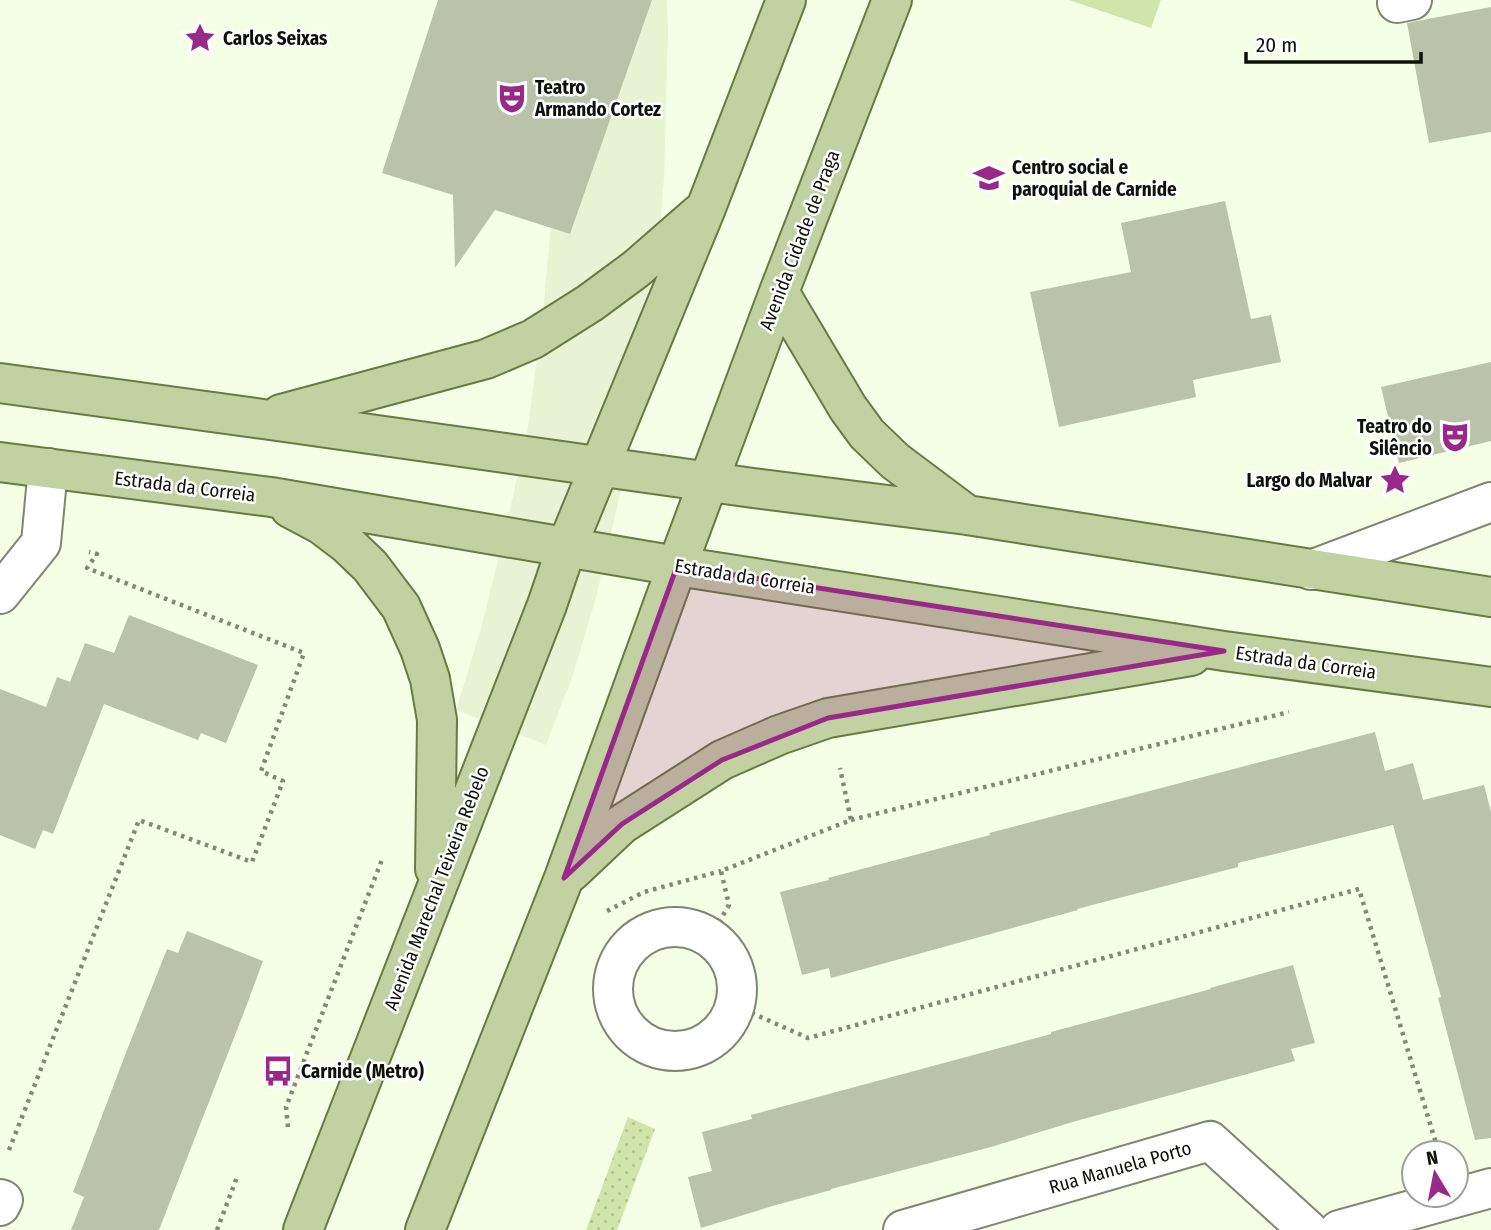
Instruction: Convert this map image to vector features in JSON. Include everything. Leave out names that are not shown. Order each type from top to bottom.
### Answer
[{"type":"main road","points":[[600,466],[706,208],[786,0]]},
{"type":"main road","name":"Avenida Cidade de Praga","points":[[677,566],[891,0]]},
{"type":"main road","points":[[263,419],[486,359],[533,339],[636,270],[706,208]]},
{"type":"main road","points":[[779,292],[848,408],[867,434],[895,461],[967,515]]},
{"type":"main road","points":[[0,383],[708,482],[967,515],[1491,597]]},
{"type":"main road","name":"Estrada da Correia","points":[[0,462],[271,497],[677,566],[1224,651],[1491,687]]},
{"type":"main road","name":"Avenida Marechal Teixeira Rebelo","points":[[303,1230],[600,466]]},
{"type":"main road","points":[[271,497],[322,525],[370,566],[401,607],[420,649],[430,679],[437,720],[434,892]]},
{"type":"main road","points":[[425,1230],[564,878],[677,566]]},
{"type":"main road","points":[[564,878],[622,824],[722,760],[779,735],[828,718],[1224,651]]},
{"type":"street","points":[[0,594],[41,543],[48,468]]},
{"type":"street","points":[[1311,570],[1491,502]]},
{"type":"street","points":[[674,926],[693,929],[710,937],[723,950],[733,966],[737,986],[736,1006],[727,1025],[712,1040],[694,1050],[670,1052],[646,1045],[627,1030],[615,1009],[612,985],[618,961],[634,941],[656,930],[674,926]]},
{"type":"street","name":"Rua Manuela Porto","points":[[903,1230],[1210,1141],[1308,1230]]},
{"type":"street","points":[[1339,1230],[1491,1188]]},
{"type":"street","points":[[0,1199],[3,1200],[0,1206]]},
{"type":"path","points":[[5,1161],[139,820],[252,862],[283,781],[261,771],[304,653],[87,568],[97,554],[41,543]]},
{"type":"path","points":[[602,913],[644,891],[721,871],[851,820],[1291,712]]},
{"type":"path","points":[[828,718],[851,820]]},
{"type":"path","points":[[710,937],[729,905],[721,871]]},
{"type":"path","points":[[736,1006],[808,1038],[1359,889],[1435,1139]]},
{"type":"path","points":[[217,1230],[237,1177]]},
{"type":"highlighted area","points":[[677,566],[1224,651],[828,718],[722,760],[622,824],[564,878]]},
{"type":"shaded area","points":[[558,0],[667,0],[668,33],[664,178],[654,303],[633,438],[597,594],[572,678],[546,745],[456,710],[482,625],[528,427],[543,312],[554,193]]},
{"type":"green space","points":[[1069,0],[1161,0],[1151,28]]},
{"type":"green space","points":[[628,1117],[655,1129],[617,1230],[586,1230]]},
{"type":"building","name":"Teatro Armando Cortez","points":[[438,0],[652,0],[570,234],[495,210],[455,268],[453,195],[382,173]]},
{"type":"building","points":[[1491,7],[1491,132],[1429,143],[1407,23]]},
{"type":"building","points":[[1225,201],[1251,319],[1271,315],[1281,362],[1193,380],[1196,397],[1059,427],[1030,292],[1131,272],[1121,223]]},
{"type":"building","points":[[1491,362],[1491,441],[1399,463],[1381,387]]},
{"type":"building","points":[[129,615],[258,665],[226,743],[201,733],[198,740],[104,704],[53,834],[43,830],[35,849],[0,835],[0,689],[46,707],[57,677],[70,682],[85,643],[114,653]]},
{"type":"building","points":[[1375,732],[1385,771],[1413,763],[1423,800],[1484,785],[1491,812],[1491,1138],[1475,1140],[1438,998],[1441,997],[1393,825],[1238,863],[1238,867],[831,978],[829,968],[802,975],[780,892],[990,835],[989,833]]},
{"type":"building","points":[[187,931],[263,961],[246,1007],[159,1230],[71,1230],[84,1197],[73,1192],[127,1050],[167,949],[178,953]]},
{"type":"building","points":[[1293,965],[1315,1043],[1291,1049],[1295,1061],[831,1189],[701,1228],[688,1177],[712,1171],[702,1132],[752,1119],[751,1115]]},
{"type":"place","name":"Carlos Seixas","points":[[200,38]]},
{"type":"place","name":"Teatro Armando Cortez","points":[[512,98]]},
{"type":"place","name":"Centro social e paroquial de Carnide","points":[[989,178]]},
{"type":"place","name":"Teatro do Silêncio","points":[[1455,437]]},
{"type":"place","name":"Largo do Malvar","points":[[1395,480]]},
{"type":"place","name":"Carnide (Metro)","points":[[278,1071]]}]
